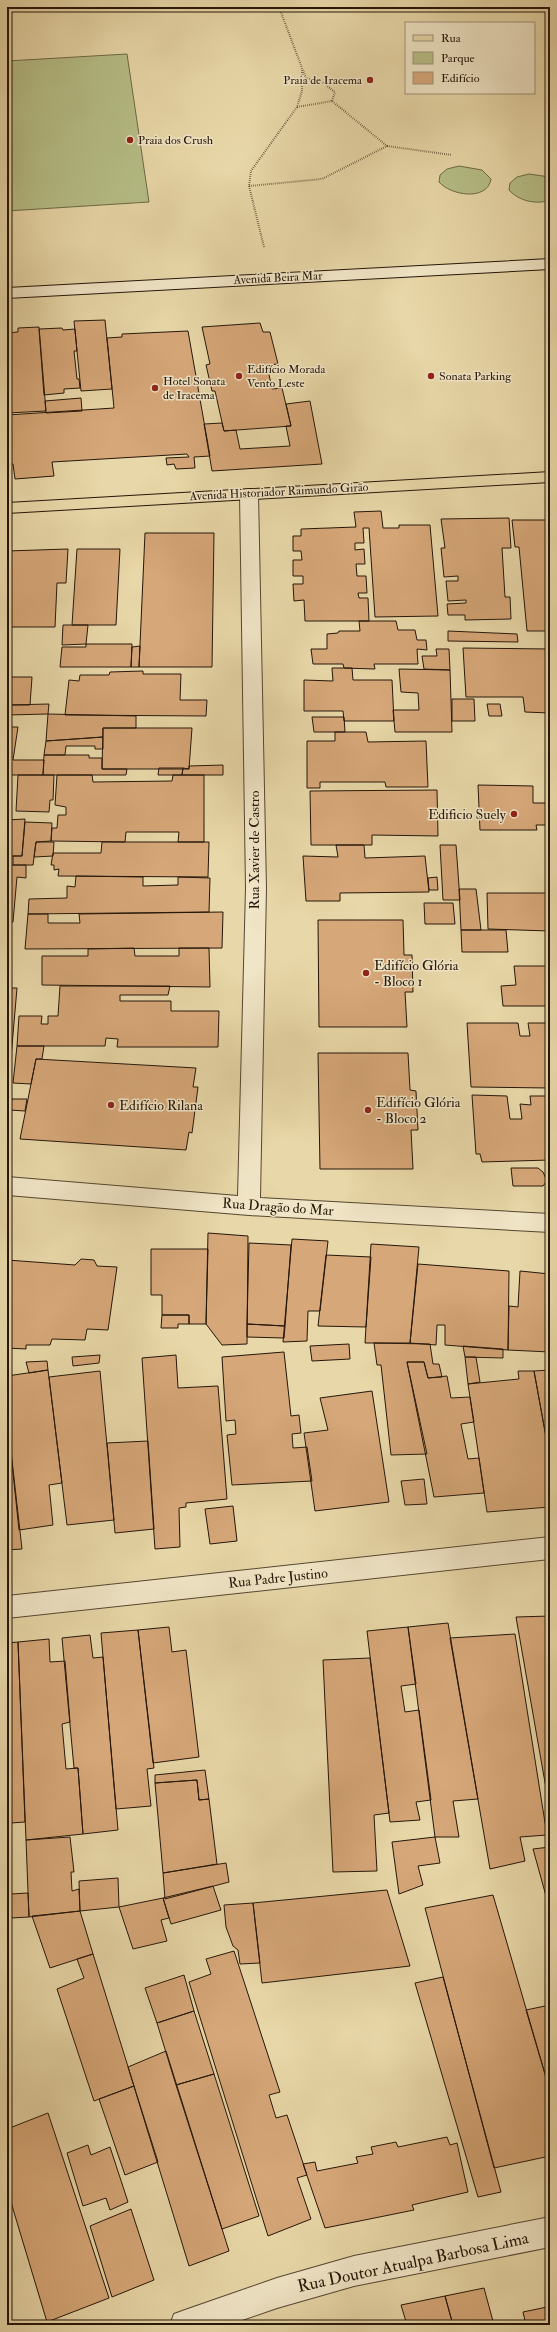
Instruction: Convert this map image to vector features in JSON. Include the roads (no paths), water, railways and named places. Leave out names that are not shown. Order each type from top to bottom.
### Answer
[{"type":"main road","name":"Avenida Historiador Raimundo Girão","points":[[7,508],[550,477]]},
{"type":"street","name":"Avenida Beira Mar","points":[[7,292],[550,264]]},
{"type":"street","name":"Rua Xavier de Castro","points":[[249,494],[256,888],[249,1206]]},
{"type":"street","name":"Rua Dragão do Mar","points":[[7,1186],[249,1206],[550,1223]]},
{"type":"street","name":"Rua Padre Justino","points":[[7,1607],[550,1548]]},
{"type":"street","name":"Rua Doutor Atualpa Barbosa Lima","points":[[185,2325],[277,2292],[354,2271],[550,2232]]},
{"type":"place","name":"Praia de Iracema","points":[[370,80]]},
{"type":"place","name":"Praia dos Crush","points":[[130,140]]},
{"type":"place","name":"Edifício Morada Vento Leste","points":[[239,376]]},
{"type":"place","name":"Sonata Parking","points":[[431,376]]},
{"type":"place","name":"Hotel Sonata de Iracema","points":[[155,388]]},
{"type":"place","name":"Edificio Suely","points":[[514,814]]},
{"type":"place","name":"Edifício Glória - Bloco 1","points":[[366,973]]},
{"type":"place","name":"Edifício Rilana","points":[[111,1105]]},
{"type":"place","name":"Edifício Glória - Bloco 2","points":[[368,1110]]}]
